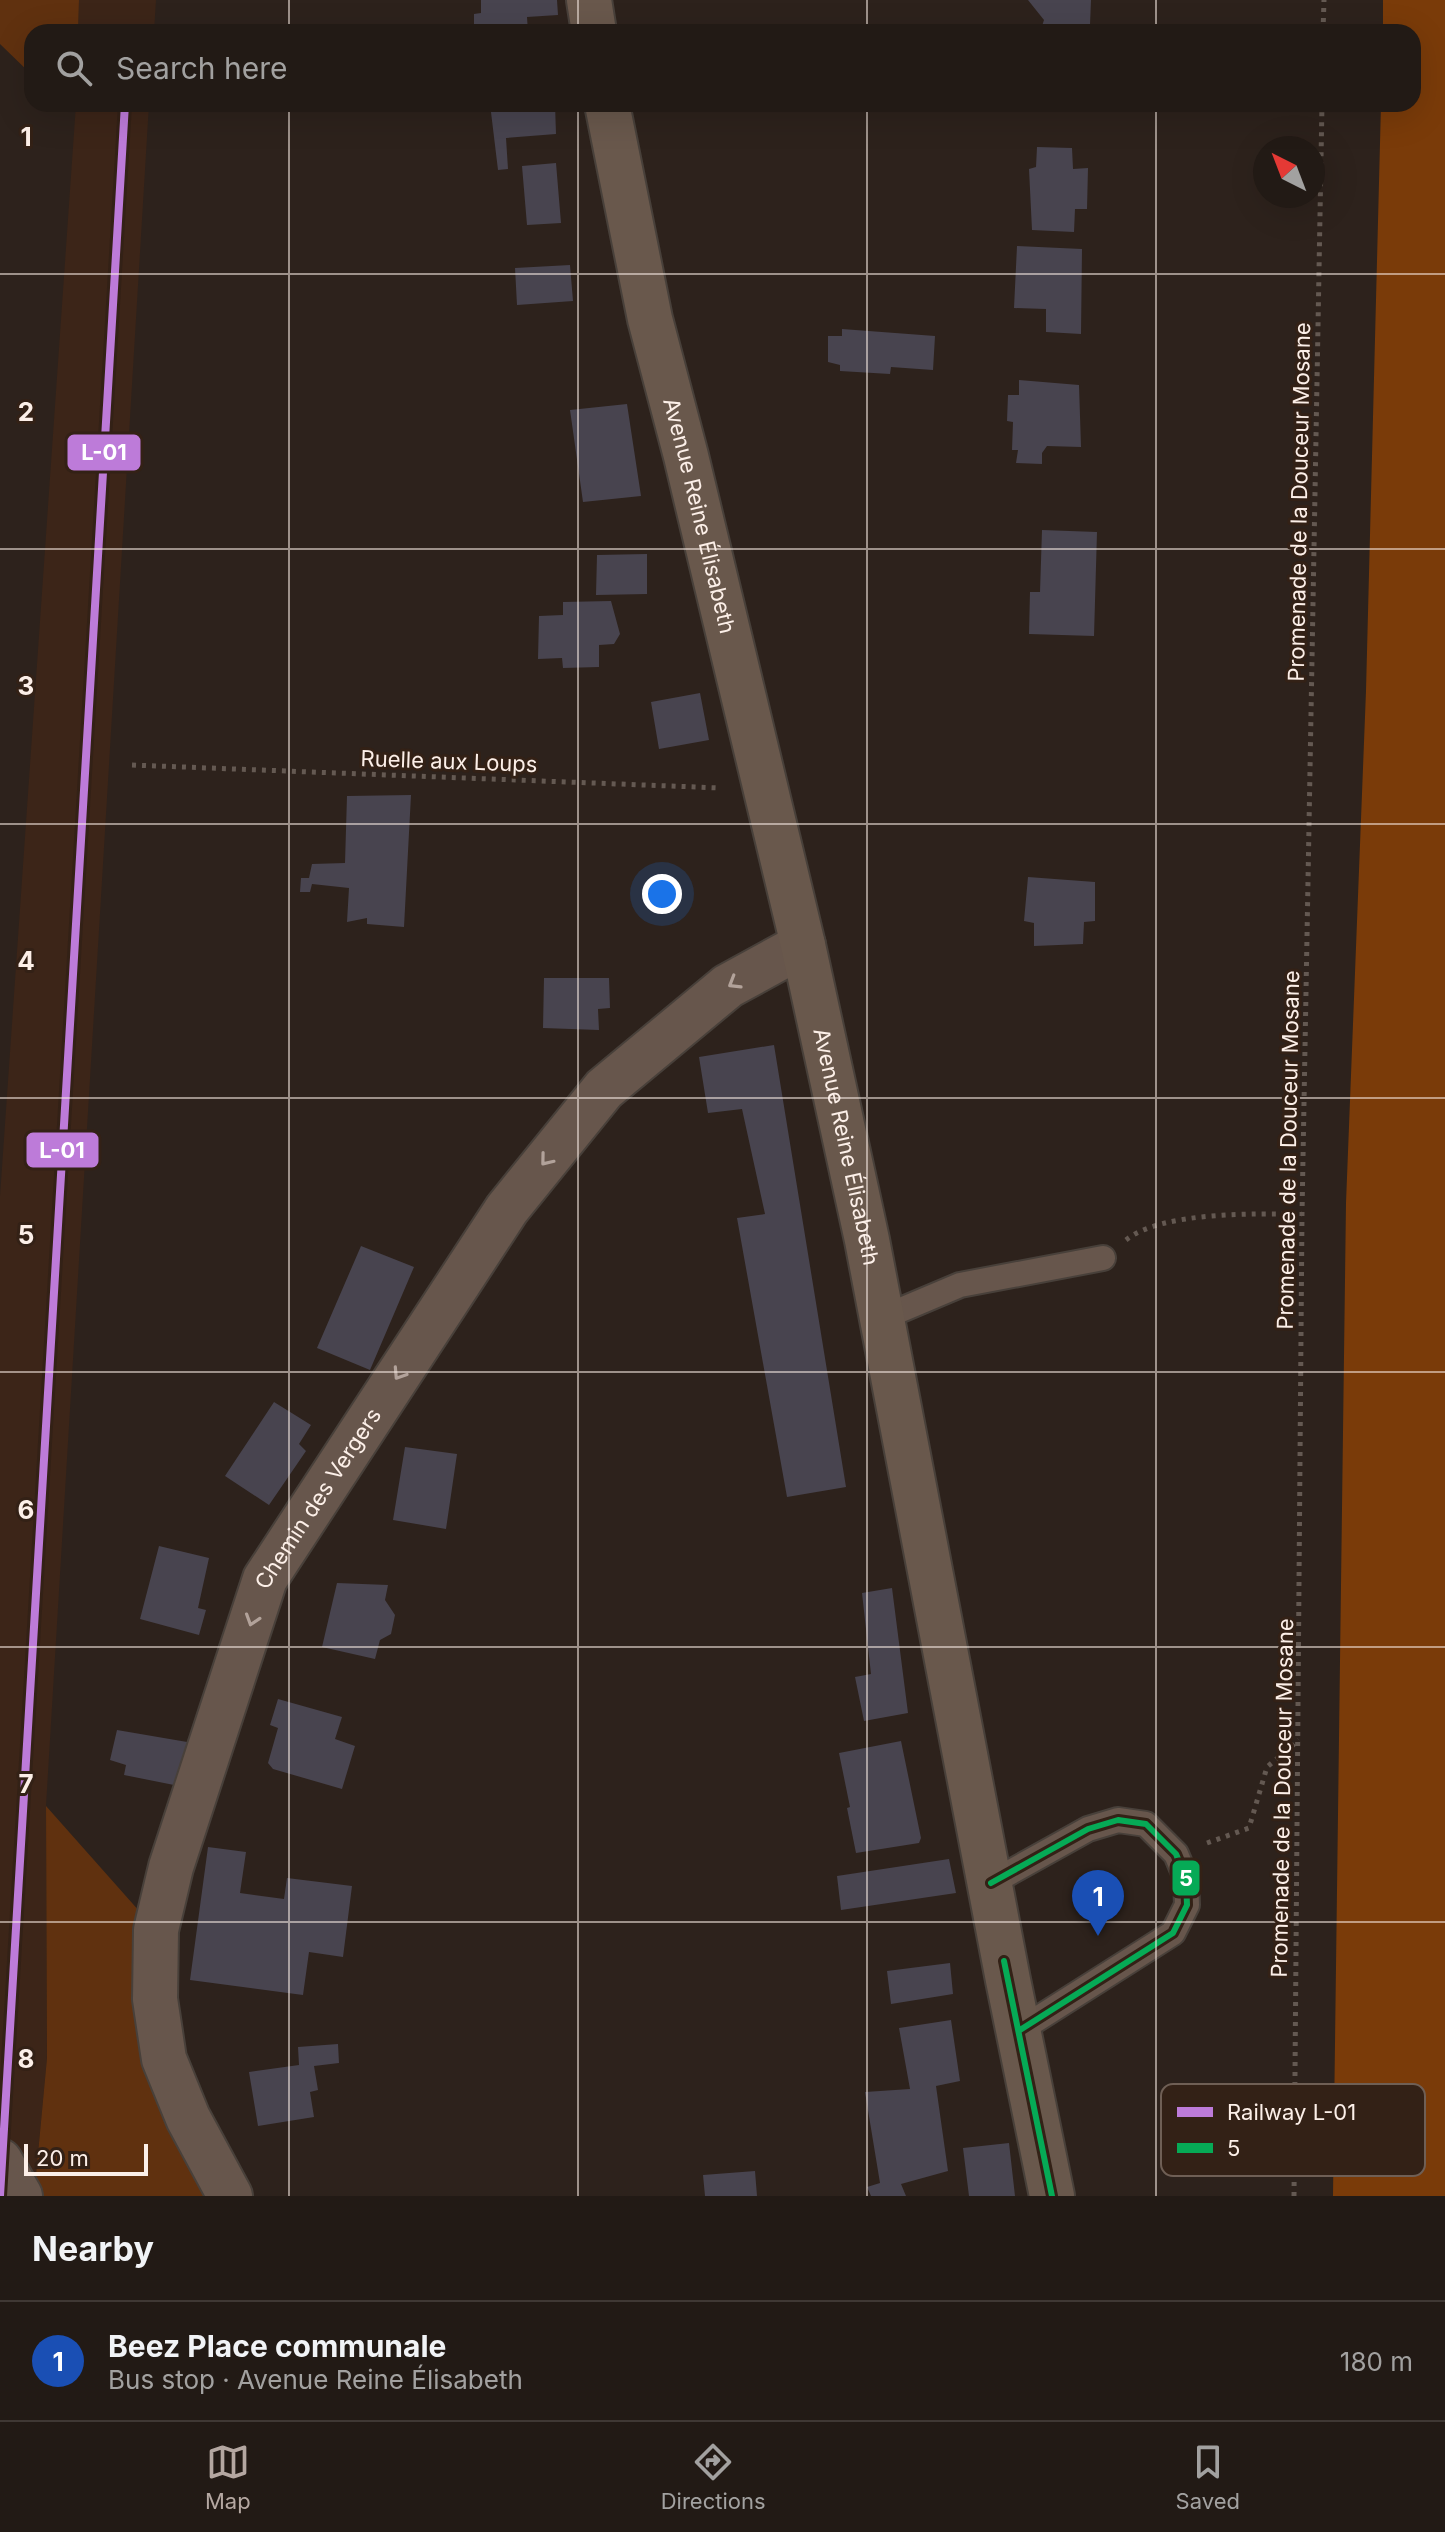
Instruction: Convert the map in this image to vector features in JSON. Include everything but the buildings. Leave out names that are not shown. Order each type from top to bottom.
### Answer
[{"type":"main road","points":[[589,0],[593,24]]},
{"type":"main road","name":"Avenue Reine Élisabeth","points":[[609,112],[650,319],[686,456],[803,945],[882,1318],[1052,2196]]},
{"type":"street","name":"Chemin des Vergers","points":[[230,2196],[188,2118],[164,2059],[155,1999],[156,1930],[171,1867],[265,1579],[507,1209],[604,1089],[728,986],[803,945]]},
{"type":"street","points":[[0,2161],[20,2196]]},
{"type":"lane","points":[[882,1318],[960,1285],[1103,1258]]},
{"type":"lane","points":[[991,1883],[1088,1829],[1118,1820],[1146,1824],[1176,1854],[1186,1878],[1187,1905],[1173,1933],[1020,2030]]},
{"type":"path","points":[[1323,24],[1324,0]]},
{"type":"path","name":"Promenade de la Douceur Mosane","points":[[1295,2084],[1302,1214],[1322,112]]},
{"type":"path","name":"Ruelle aux Loups","points":[[132,765],[766,790]]},
{"type":"path","points":[[1103,1258],[1138,1229],[1223,1213],[1302,1214]]},
{"type":"path","points":[[1176,1854],[1249,1828],[1267,1767],[1300,1739]]},
{"type":"path","name":"Promenade de la Douceur Mosane","points":[[1294,2176],[1294,2196]]},
{"type":"shaded area","points":[[0,0],[79,0],[78,24],[24,24],[24,67],[0,44]]},
{"type":"shaded area","points":[[79,0],[156,0],[154,24],[78,24]]},
{"type":"shaded area","points":[[1383,0],[1445,0],[1445,2196],[1333,2196],[1333,2176],[1425,2176],[1425,2084],[1334,2084],[1346,1203],[1366,691],[1381,112],[1421,112],[1421,24],[1383,24]]},
{"type":"shaded area","points":[[75,112],[149,112],[46,1806],[47,2058],[34,2196],[0,2196],[0,1196]]},
{"type":"shaded area","points":[[46,1806],[156,1930],[155,1999],[230,2196],[34,2196],[47,2058]]},
{"type":"rail line","name":"L-01","points":[[0,2196],[125,112]]},
{"type":"transit line","name":"5","points":[[991,1883],[1088,1829],[1118,1820],[1146,1824],[1176,1854],[1186,1878],[1187,1905],[1173,1933],[1020,2030]]},
{"type":"transit line","name":"5","points":[[1004,1961],[1052,2196]]},
{"type":"place","name":"Beez Place communale","points":[[1098,1936]]}]
